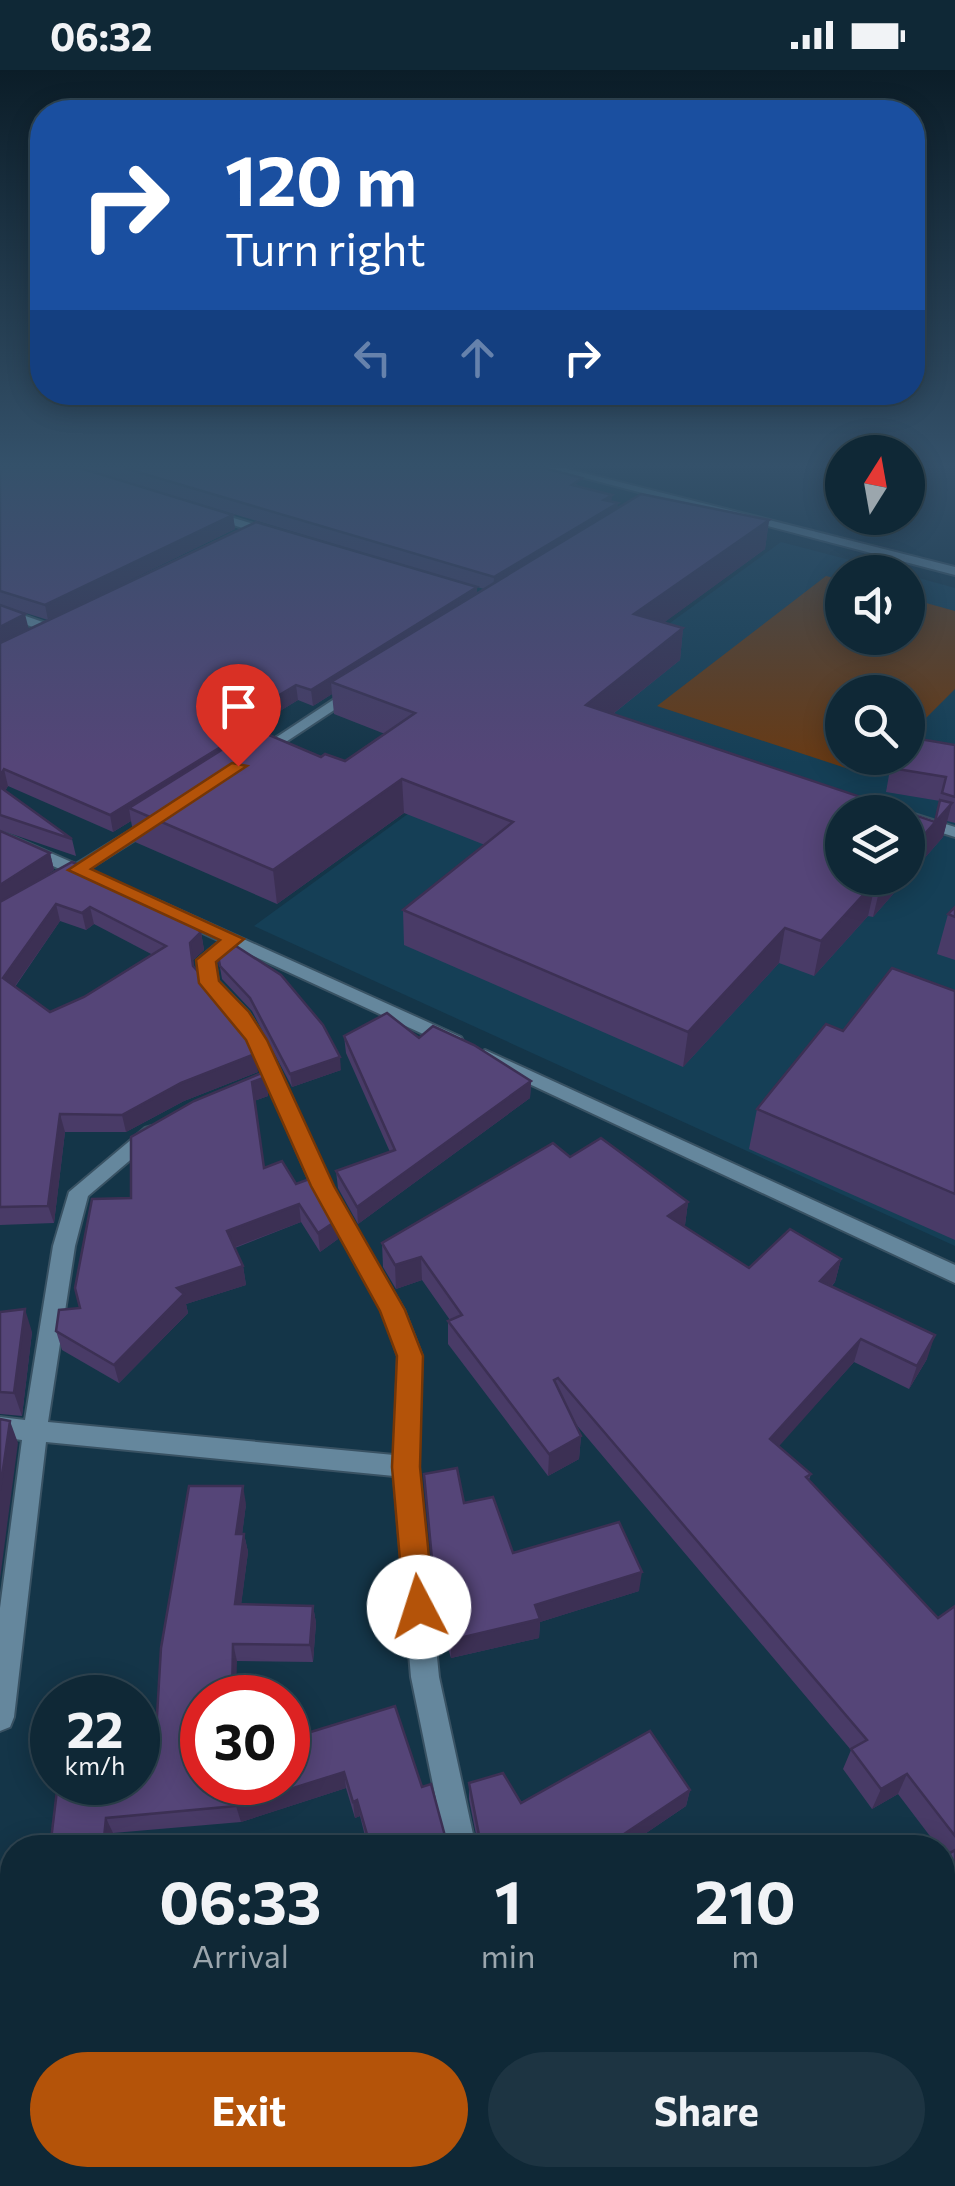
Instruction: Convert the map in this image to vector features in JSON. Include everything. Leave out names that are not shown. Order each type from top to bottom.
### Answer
[{"type":"street","points":[[0,611],[49,628]]},
{"type":"street","points":[[33,637],[66,620]]},
{"type":"street","points":[[244,762],[379,676]]},
{"type":"street","points":[[46,889],[161,816]]},
{"type":"street","points":[[925,822],[955,832]]},
{"type":"street","points":[[0,836],[234,939],[955,1275]]},
{"type":"street","points":[[234,939],[206,960],[204,971],[209,983],[242,1017],[256,1040],[262,1081],[392,1310],[410,1356],[406,1467],[426,1677],[457,1835]]},
{"type":"street","points":[[0,1718],[35,1431],[64,1246],[79,1192],[168,1122]]},
{"type":"street","points":[[0,1428],[406,1467]]},
{"type":"shaded area","points":[[747,567],[825,567],[825,655],[925,655],[925,580],[955,588],[955,1246],[254,926]]},
{"type":"shaded area","points":[[825,577],[825,655],[925,655],[925,603],[955,611],[955,689],[925,719],[925,675],[825,675],[825,761],[657,706]]},
{"type":"building","points":[[0,567],[125,567],[45,605],[0,591]]},
{"type":"building","points":[[161,567],[408,567],[477,587],[311,690],[296,685],[221,730],[237,737],[110,815],[4,769],[0,776],[0,643]]},
{"type":"building","points":[[459,567],[511,567],[494,577]]},
{"type":"building","points":[[521,567],[702,567],[634,614],[683,628],[586,705],[854,795],[825,795],[825,895],[863,895],[821,941],[785,928],[688,1032],[403,910],[513,822],[402,779],[273,870],[129,808],[255,729],[321,757],[325,754],[345,761],[415,713],[331,682]]},
{"type":"building","points":[[0,605],[25,614],[0,627]]},
{"type":"building","points":[[925,740],[955,745],[955,797],[942,793],[946,777],[925,774]]},
{"type":"building","points":[[0,787],[72,839],[0,815]]},
{"type":"building","points":[[940,800],[952,803],[925,834],[925,819],[935,822]]},
{"type":"building","points":[[0,831],[50,853],[0,885]]},
{"type":"building","points":[[72,862],[155,899],[201,932],[190,943],[193,966],[229,1006],[255,1054],[181,1083],[122,1115],[60,1114],[48,1206],[0,1207],[0,902]],"holes":[[[56,904],[82,913],[90,907],[166,946],[84,997],[50,1012],[3,978]]]},
{"type":"building","points":[[236,946],[281,975],[323,1025],[340,1057],[290,1074],[250,998],[220,966],[217,950],[224,953]]},
{"type":"building","points":[[892,968],[955,991],[955,1194],[757,1109],[826,1024],[843,1031]]},
{"type":"building","points":[[387,1013],[419,1038],[433,1026],[474,1045],[531,1081],[357,1207],[336,1171],[395,1150],[344,1036]]},
{"type":"building","points":[[264,1072],[266,1077],[252,1082],[264,1168],[282,1161],[296,1184],[312,1178],[336,1221],[318,1233],[299,1204],[227,1231],[243,1266],[177,1288],[184,1294],[114,1365],[56,1331],[59,1310],[80,1308],[75,1288],[92,1199],[131,1198],[131,1137],[194,1101]]},
{"type":"building","points":[[601,1138],[688,1202],[668,1216],[749,1268],[790,1229],[841,1259],[820,1281],[935,1335],[917,1366],[861,1339],[770,1439],[811,1474],[806,1477],[938,1618],[955,1606],[955,1835],[907,1774],[881,1789],[851,1749],[867,1740],[558,1378],[554,1380],[581,1436],[549,1454],[448,1321],[462,1315],[421,1257],[395,1265],[382,1243],[553,1143],[570,1157]]},
{"type":"building","points":[[25,1309],[14,1393],[0,1392],[0,1312]]},
{"type":"building","points":[[0,1419],[10,1421],[0,1490]]},
{"type":"building","points":[[457,1468],[464,1503],[493,1497],[513,1553],[619,1522],[642,1572],[535,1605],[540,1619],[451,1640],[435,1591],[424,1474]]},
{"type":"building","points":[[189,1486],[243,1486],[236,1534],[244,1534],[235,1604],[313,1606],[310,1645],[233,1644],[232,1675],[180,1675],[180,1805],[239,1805],[106,1818],[104,1835],[52,1835],[55,1805],[160,1805],[159,1675]]},
{"type":"building","points":[[395,1706],[422,1787],[431,1784],[445,1835],[367,1835],[344,1772],[310,1783],[310,1732]]},
{"type":"building","points":[[650,1731],[690,1790],[622,1835],[479,1835],[469,1783],[503,1773],[521,1803]]},
{"type":"route","points":[[238,766],[77,870],[234,939],[206,960],[204,971],[209,983],[242,1017],[256,1040],[322,1186],[392,1310],[410,1356],[406,1467],[419,1607]]}]
